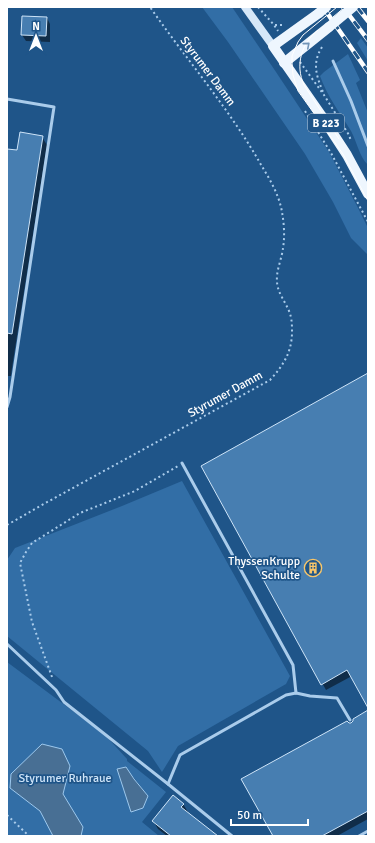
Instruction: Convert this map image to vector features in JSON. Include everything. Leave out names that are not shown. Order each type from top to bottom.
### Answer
[{"type":"main road","points":[[245,7],[279,55]]},
{"type":"main road","points":[[279,55],[329,27],[353,7]]},
{"type":"main road","points":[[279,55],[323,10]]},
{"type":"main road","name":"B 223","points":[[279,55],[347,155],[368,194]]},
{"type":"lane","points":[[333,61],[351,101],[368,146]]},
{"type":"lane","points":[[7,98],[54,107],[10,397],[7,407]]},
{"type":"lane","points":[[182,463],[293,665],[296,693]]},
{"type":"lane","points":[[7,644],[56,690],[64,702],[232,836]]},
{"type":"lane","points":[[168,784],[180,755],[286,695],[296,693],[310,696],[337,698],[350,720]]},
{"type":"lane","points":[[359,836],[368,831]]},
{"type":"path","name":"Styrumer Damm","points":[[7,525],[270,380],[279,371],[291,349],[292,324],[290,311],[279,292],[276,280],[283,247],[283,220],[280,201],[249,143],[233,119],[150,7]]},
{"type":"path","points":[[258,7],[274,25]]},
{"type":"path","points":[[324,42],[318,52],[315,66],[317,77],[324,95]]},
{"type":"path","points":[[302,106],[331,153],[368,222]]},
{"type":"path","points":[[56,690],[32,622],[20,563],[26,552],[32,543],[80,513],[135,491],[182,463]]},
{"type":"path","points":[[7,815],[29,836]]},
{"type":"green space","points":[[202,7],[232,7],[276,72],[329,152],[357,206],[368,228],[368,255],[351,238],[333,202],[305,154],[228,42]]},
{"type":"green space","points":[[361,38],[368,48],[368,61],[357,43]]},
{"type":"green space","points":[[348,54],[360,80],[356,83],[368,113],[368,165],[360,153],[351,131],[330,97],[320,76]]},
{"type":"green space","points":[[182,481],[290,676],[286,684],[178,746],[162,772],[148,751],[7,636],[7,560],[15,548]]},
{"type":"green space","name":"Styrumer Ruhraue","points":[[7,662],[105,735],[127,759],[127,761],[166,792],[142,822],[159,836],[7,836]],"holes":[[[131,774],[148,796],[143,808]]]},
{"type":"shaded area","points":[[42,744],[62,749],[70,766],[63,794],[83,827],[81,836],[53,836],[40,811],[10,788],[11,774]]},
{"type":"shaded area","points":[[126,767],[148,796],[143,808],[131,812],[117,769]]},
{"type":"building","points":[[22,16],[47,17],[46,36],[21,35]]},
{"type":"building","points":[[20,132],[43,136],[12,334],[7,333],[7,149],[17,150]]},
{"type":"building","name":"ThyssenKrupp Schulte","points":[[368,373],[368,708],[347,670],[321,685],[201,466]]},
{"type":"building","points":[[368,710],[368,811],[322,836],[273,836],[241,779],[347,721],[351,723],[353,719]]},
{"type":"building","points":[[173,795],[184,804],[181,807],[218,836],[171,836],[152,821]]},
{"type":"tram line","points":[[337,7],[303,35],[298,42],[292,56],[293,75],[298,91],[343,154],[368,201]]},
{"type":"tram line","points":[[333,17],[345,7]]},
{"type":"tram line","points":[[318,30],[307,42],[301,55],[301,77],[304,85],[339,139]]},
{"type":"railway","points":[[323,7],[368,72]]},
{"type":"railway","points":[[343,7],[368,40]]},
{"type":"railway","points":[[357,7],[368,21]]},
{"type":"place","name":"ThyssenKrupp Schulte","points":[[313,568]]}]
